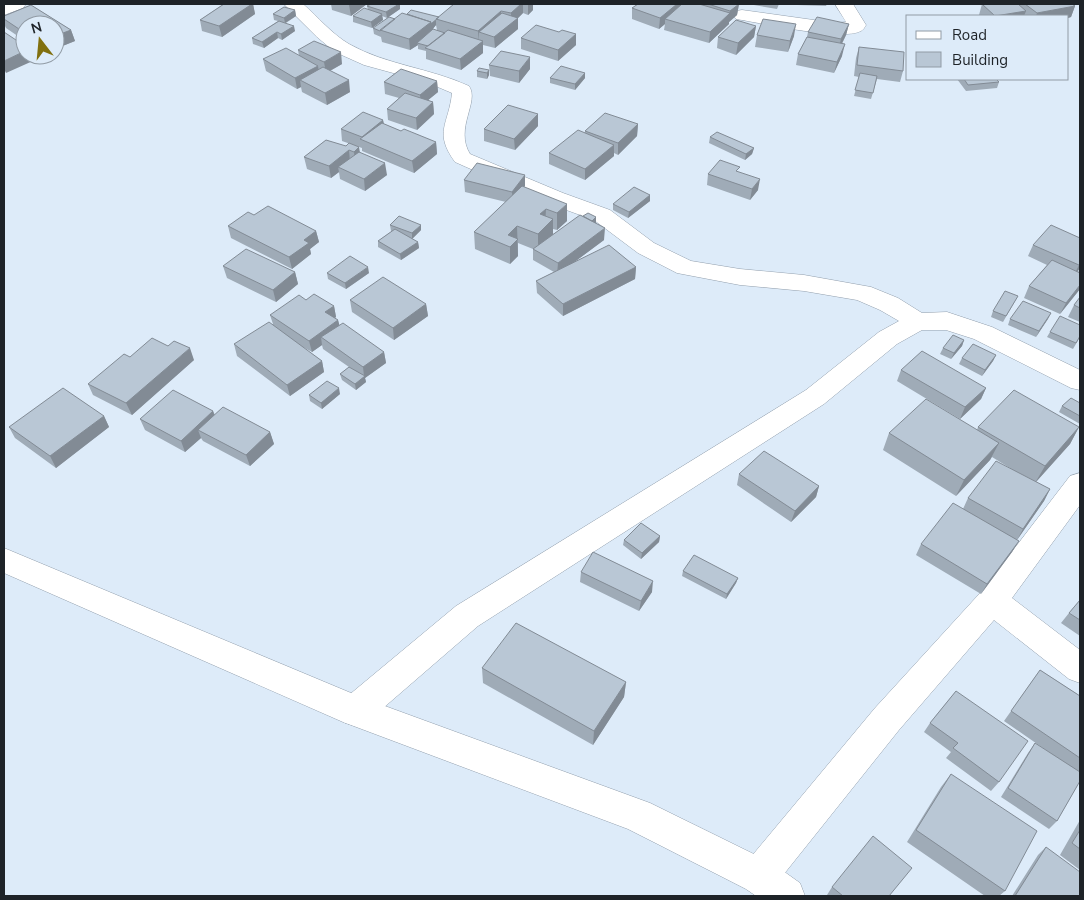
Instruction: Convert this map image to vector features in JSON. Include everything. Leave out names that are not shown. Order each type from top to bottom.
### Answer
[{"type":"street","points":[[4,10],[17,4]]},
{"type":"street","points":[[294,4],[341,47],[372,61],[447,82],[462,90],[462,102],[452,130],[454,147],[462,158],[555,198],[602,215],[646,248],[684,268],[740,277],[804,283],[862,293],[888,304],[918,322]]},
{"type":"street","points":[[742,16],[834,29],[855,28],[857,25],[844,4]]},
{"type":"street","points":[[355,711],[467,616],[815,397],[888,338],[918,322],[946,322],[983,333],[1080,381]]},
{"type":"street","points":[[759,876],[887,719],[992,601],[1080,484]]},
{"type":"street","points":[[4,560],[355,711],[637,815],[759,876],[787,896]]},
{"type":"street","points":[[992,601],[1080,669]]},
{"type":"building","points":[[224,4],[252,4],[219,26],[200,20]]},
{"type":"building","points":[[371,4],[399,4],[386,12],[367,6]]},
{"type":"building","points":[[454,4],[521,4],[511,13],[501,11],[478,31],[436,19]]},
{"type":"building","points":[[638,4],[677,4],[660,18],[632,8]]},
{"type":"building","points":[[682,4],[699,4],[730,13],[710,32],[665,19]]},
{"type":"building","points":[[708,4],[739,4],[730,11]]},
{"type":"building","points":[[982,4],[1018,4],[1026,11],[1001,15],[994,15]]},
{"type":"building","points":[[1025,4],[1072,4],[1075,6],[1037,13]]},
{"type":"building","points":[[31,5],[47,15],[15,15],[15,26],[4,19],[4,16]]},
{"type":"building","points":[[284,7],[295,10],[284,18],[273,14]]},
{"type":"building","points":[[364,8],[382,14],[371,22],[353,16]]},
{"type":"building","points":[[411,10],[439,17],[431,24],[431,22],[407,14]]},
{"type":"building","points":[[402,13],[431,22],[409,39],[380,30]]},
{"type":"building","points":[[502,13],[518,18],[494,37],[479,32]]},
{"type":"building","points":[[389,17],[395,19],[380,31],[373,28]]},
{"type":"building","points":[[817,17],[849,24],[841,39],[808,32]]},
{"type":"building","points":[[763,19],[796,24],[790,41],[757,35]]},
{"type":"building","points":[[736,20],[756,26],[738,43],[718,37]]},
{"type":"building","points":[[279,21],[294,26],[281,34],[277,32],[262,42],[252,38]]},
{"type":"building","points":[[536,25],[559,32],[562,30],[576,34],[558,50],[521,38]]},
{"type":"building","points":[[65,26],[71,30],[65,32]]},
{"type":"building","points":[[433,29],[445,33],[428,46],[417,43]]},
{"type":"building","points":[[448,30],[483,41],[460,59],[425,48]]},
{"type":"building","points":[[4,32],[15,39],[15,56],[4,61]]},
{"type":"building","points":[[807,37],[845,44],[837,62],[798,54]]},
{"type":"building","points":[[314,41],[341,52],[324,62],[298,50]]},
{"type":"building","points":[[859,47],[904,52],[903,71],[857,65]]},
{"type":"building","points":[[286,48],[318,66],[295,78],[263,59]]},
{"type":"building","points":[[501,51],[530,57],[519,71],[489,65]]},
{"type":"building","points":[[561,66],[585,73],[575,84],[550,78]]},
{"type":"building","points":[[323,67],[349,80],[325,93],[300,80]]},
{"type":"building","points":[[479,68],[489,70],[487,73],[477,71]]},
{"type":"building","points":[[401,69],[437,81],[420,95],[384,82]]},
{"type":"building","points":[[860,73],[877,76],[873,93],[855,90]]},
{"type":"building","points":[[965,80],[997,80],[999,82],[968,85]]},
{"type":"building","points":[[405,93],[433,102],[416,118],[387,109]]},
{"type":"building","points":[[508,105],[538,114],[514,139],[484,129]]},
{"type":"building","points":[[363,112],[383,120],[362,137],[341,129]]},
{"type":"building","points":[[605,113],[638,124],[618,143],[585,131]]},
{"type":"building","points":[[382,123],[401,131],[404,129],[436,142],[412,161],[360,139]]},
{"type":"building","points":[[578,130],[614,145],[585,169],[549,153]]},
{"type":"building","points":[[717,132],[754,148],[746,154],[710,137]]},
{"type":"building","points":[[326,140],[346,146],[349,143],[359,147],[354,152],[349,150],[329,166],[304,157]]},
{"type":"building","points":[[359,152],[385,163],[364,179],[338,167]]},
{"type":"building","points":[[720,160],[740,167],[736,171],[760,179],[752,189],[708,174]]},
{"type":"building","points":[[477,163],[525,175],[512,192],[464,180]]},
{"type":"building","points":[[522,186],[567,204],[557,213],[546,209],[540,214],[553,219],[538,234],[517,226],[508,235],[518,239],[510,247],[474,232]]},
{"type":"building","points":[[634,187],[650,195],[629,212],[613,204]]},
{"type":"building","points":[[268,206],[316,231],[304,240],[309,243],[289,257],[228,226],[248,212],[254,215]]},
{"type":"building","points":[[588,213],[596,217],[592,221],[583,216]]},
{"type":"building","points":[[580,215],[605,228],[558,263],[533,249]]},
{"type":"building","points":[[399,216],[421,225],[412,233],[390,225]]},
{"type":"building","points":[[1051,225],[1080,238],[1079,265],[1033,245]]},
{"type":"building","points":[[395,229],[418,242],[400,254],[378,241]]},
{"type":"building","points":[[609,245],[636,267],[563,304],[536,281]]},
{"type":"building","points":[[246,249],[295,272],[273,290],[223,266]]},
{"type":"building","points":[[350,256],[368,267],[345,283],[327,273]]},
{"type":"building","points":[[1052,260],[1080,273],[1080,285],[1066,303],[1029,286]]},
{"type":"building","points":[[383,277],[426,304],[393,328],[350,300]]},
{"type":"building","points":[[1005,291],[1018,296],[1006,316],[993,311]]},
{"type":"building","points":[[314,294],[334,306],[325,312],[338,320],[309,341],[270,315],[299,295],[306,300]]},
{"type":"building","points":[[1080,297],[1080,308],[1074,305]]},
{"type":"building","points":[[1023,301],[1051,313],[1039,331],[1010,319]]},
{"type":"building","points":[[1060,316],[1080,325],[1080,336],[1076,343],[1050,332]]},
{"type":"building","points":[[269,322],[322,361],[287,385],[234,344]]},
{"type":"building","points":[[343,323],[384,352],[363,367],[321,337]]},
{"type":"building","points":[[953,335],[964,340],[954,353],[943,348]]},
{"type":"building","points":[[152,338],[168,346],[174,341],[190,348],[126,403],[88,384],[124,354],[130,357]]},
{"type":"building","points":[[973,344],[996,355],[985,370],[962,358]]},
{"type":"building","points":[[922,351],[986,388],[965,407],[901,370]]},
{"type":"building","points":[[349,367],[365,376],[355,384],[340,374]]},
{"type":"building","points":[[327,381],[339,388],[321,403],[309,395]]},
{"type":"building","points":[[63,388],[104,416],[50,456],[9,427]]},
{"type":"building","points":[[173,390],[213,411],[181,441],[140,419]]},
{"type":"building","points":[[1014,390],[1079,427],[1045,466],[978,427]]},
{"type":"building","points":[[1071,398],[1080,403],[1080,416],[1062,406]]},
{"type":"building","points":[[926,399],[999,443],[964,480],[889,433]]},
{"type":"building","points":[[223,407],[270,432],[246,455],[198,430]]},
{"type":"building","points":[[764,451],[819,486],[795,511],[739,474]]},
{"type":"building","points":[[996,461],[1050,489],[1023,529],[968,498]]},
{"type":"building","points":[[953,503],[1019,541],[987,584],[921,544]]},
{"type":"building","points":[[641,523],[660,536],[642,553],[624,540]]},
{"type":"building","points":[[593,552],[653,581],[641,601],[581,572]]},
{"type":"building","points":[[694,555],[738,578],[727,594],[683,571]]},
{"type":"building","points":[[1080,600],[1080,620],[1069,613]]},
{"type":"building","points":[[516,623],[626,682],[594,731],[482,668]]},
{"type":"building","points":[[1040,670],[1080,696],[1080,758],[1011,711]]},
{"type":"building","points":[[956,691],[1028,741],[999,782],[953,748],[958,743],[930,723]]},
{"type":"building","points":[[1035,743],[1080,772],[1080,781],[1057,821],[1008,788]]},
{"type":"building","points":[[951,774],[1037,831],[1005,891],[916,830]]},
{"type":"building","points":[[1080,830],[1080,849],[1072,843]]},
{"type":"building","points":[[873,836],[912,868],[889,896],[843,896],[832,887]]},
{"type":"building","points":[[1046,847],[1080,872],[1080,896],[1015,896]]}]
